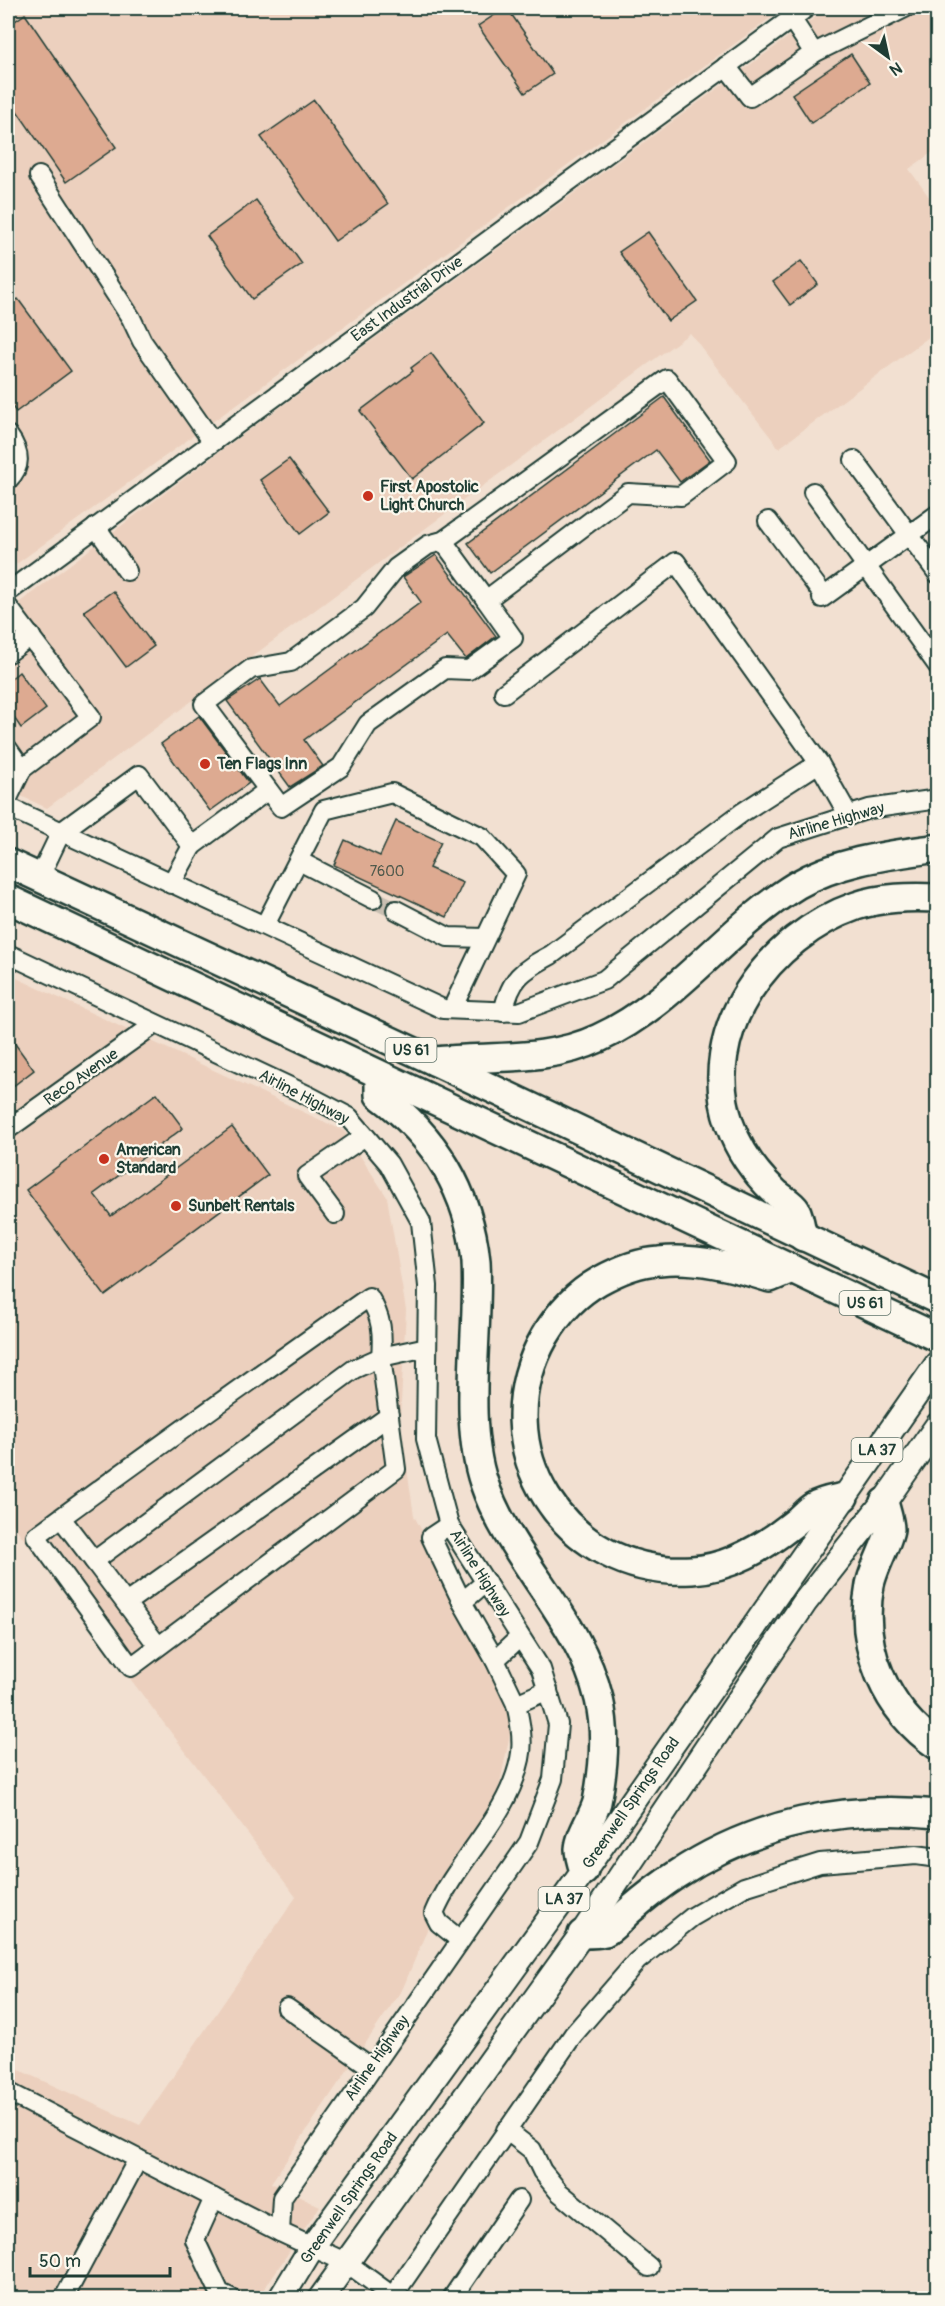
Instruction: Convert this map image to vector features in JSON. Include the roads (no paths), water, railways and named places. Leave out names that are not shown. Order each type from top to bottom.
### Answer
[{"type":"highway","points":[[434,1060],[480,1056],[534,1057],[556,1054],[599,1039],[635,1018],[766,908],[798,885],[819,874],[863,860],[938,848]]},
{"type":"highway","name":"US 61","points":[[8,863],[434,1060],[938,1300]]},
{"type":"highway","points":[[803,1237],[795,1209],[757,1174],[737,1142],[729,1122],[721,1074],[727,1036],[735,1015],[750,989],[780,952],[798,936],[858,906],[887,899],[938,898]]},
{"type":"highway","name":"US 61","points":[[8,899],[938,1338]]},
{"type":"highway","points":[[379,1075],[379,1095],[398,1108],[423,1133],[449,1170],[460,1191],[474,1240],[477,1262],[474,1415],[479,1466],[498,1515],[570,1630],[587,1662],[599,1698],[604,1756],[596,1804],[579,1849],[584,1871]]},
{"type":"highway","points":[[792,1269],[770,1278],[731,1266],[700,1261],[656,1261],[630,1267],[591,1286],[561,1312],[538,1349],[529,1373],[524,1398],[526,1445],[539,1485],[563,1520],[594,1547],[611,1557],[654,1570],[694,1570],[733,1561],[765,1545],[814,1505],[844,1497]]},
{"type":"highway","points":[[884,1502],[890,1528],[870,1586],[867,1622],[870,1646],[882,1681],[890,1696],[914,1727],[938,1746]]},
{"type":"highway","points":[[582,1934],[607,1932],[677,1874],[726,1846],[754,1835],[788,1824],[841,1814],[894,1810],[938,1814]]},
{"type":"main road","name":"Greenwell Springs Road","points":[[281,2298],[312,2247],[584,1871],[938,1363]]},
{"type":"main road","name":"Greenwell Springs Road","points":[[321,2298],[582,1934],[805,1602],[884,1502],[936,1427]]},
{"type":"street","points":[[726,66],[750,97],[814,53],[905,8]]},
{"type":"street","points":[[799,13],[814,53]]},
{"type":"street","name":"East Industrial Drive","points":[[8,592],[799,13]]},
{"type":"street","points":[[39,176],[131,318],[142,341],[212,441]]},
{"type":"street","points":[[443,541],[513,638],[469,670],[445,669],[368,724],[341,767],[298,798],[281,807],[204,704],[251,669],[291,662],[364,608],[396,568],[428,545],[443,541],[667,379],[727,461],[681,496],[628,493],[486,600]]},
{"type":"street","points":[[8,435],[18,449],[17,465],[8,480]]},
{"type":"street","points":[[854,460],[938,574]]},
{"type":"street","points":[[813,492],[864,567],[938,666]]},
{"type":"street","points":[[768,521],[823,597],[938,514]]},
{"type":"street","points":[[96,527],[127,571]]},
{"type":"street","points":[[504,693],[676,562],[819,763],[849,816]]},
{"type":"street","points":[[8,607],[91,717],[22,769],[8,798]]},
{"type":"street","points":[[8,653],[31,636]]},
{"type":"street","points":[[8,749],[22,769]]},
{"type":"street","points":[[503,1012],[508,990],[523,970],[551,955],[743,812],[819,763]]},
{"type":"street","points":[[39,878],[61,832],[139,775],[192,846]]},
{"type":"street","points":[[171,884],[192,846],[268,790]]},
{"type":"street","points":[[265,925],[324,810],[392,793],[482,837],[516,874],[452,1009]]},
{"type":"street","name":"Airline Highway","points":[[8,807],[443,1008],[519,1012],[604,980],[778,838],[869,808],[938,799]]},
{"type":"street","points":[[299,861],[373,899]]},
{"type":"street","points":[[396,910],[448,937],[485,938]]},
{"type":"street","name":"Airline Highway","points":[[8,954],[319,1101],[349,1118],[389,1164],[421,1222],[428,1286],[426,1439],[449,1525],[541,1669],[558,1724],[553,1779],[529,1842],[282,2198],[280,2232]]},
{"type":"street","name":"Reco Avenue","points":[[8,1129],[155,1024]]},
{"type":"street","points":[[335,1214],[308,1176],[365,1136]]},
{"type":"street","points":[[369,1297],[377,1310],[383,1329],[381,1357],[389,1416],[396,1469],[131,1666],[36,1536],[369,1297]]},
{"type":"street","points":[[94,1561],[354,1369],[381,1357],[427,1347]]},
{"type":"street","points":[[126,1604],[389,1416]]},
{"type":"street","points":[[61,1518],[158,1646]]},
{"type":"street","points":[[449,1525],[432,1537],[462,1602],[495,1660],[516,1704],[521,1726],[521,1759],[506,1797],[434,1913],[439,1923],[460,1940]]},
{"type":"street","points":[[462,1602],[486,1582]]},
{"type":"street","points":[[495,1660],[520,1637]]},
{"type":"street","points":[[516,1704],[548,1690]]},
{"type":"street","points":[[8,2092],[280,2232],[347,2263],[394,2297],[573,2035],[637,1961],[692,1917],[744,1887],[820,1863],[916,1855],[938,1858]]},
{"type":"street","points":[[287,2008],[371,2067]]},
{"type":"street","points":[[506,2130],[531,2150],[542,2171],[559,2192],[649,2266]]},
{"type":"street","points":[[64,2298],[138,2159]]},
{"type":"street","points":[[214,2198],[195,2240],[220,2293],[231,2298]]},
{"type":"street","points":[[452,2298],[519,2200]]},
{"type":"tunnel","points":[[373,899],[396,910]]},
{"type":"place","name":"First Apostolic Light Church","points":[[368,496]]},
{"type":"place","name":"Ten Flags Inn","points":[[205,764]]},
{"type":"place","name":"American Standard","points":[[104,1159]]},
{"type":"place","name":"Sunbelt Rentals","points":[[176,1206]]}]
